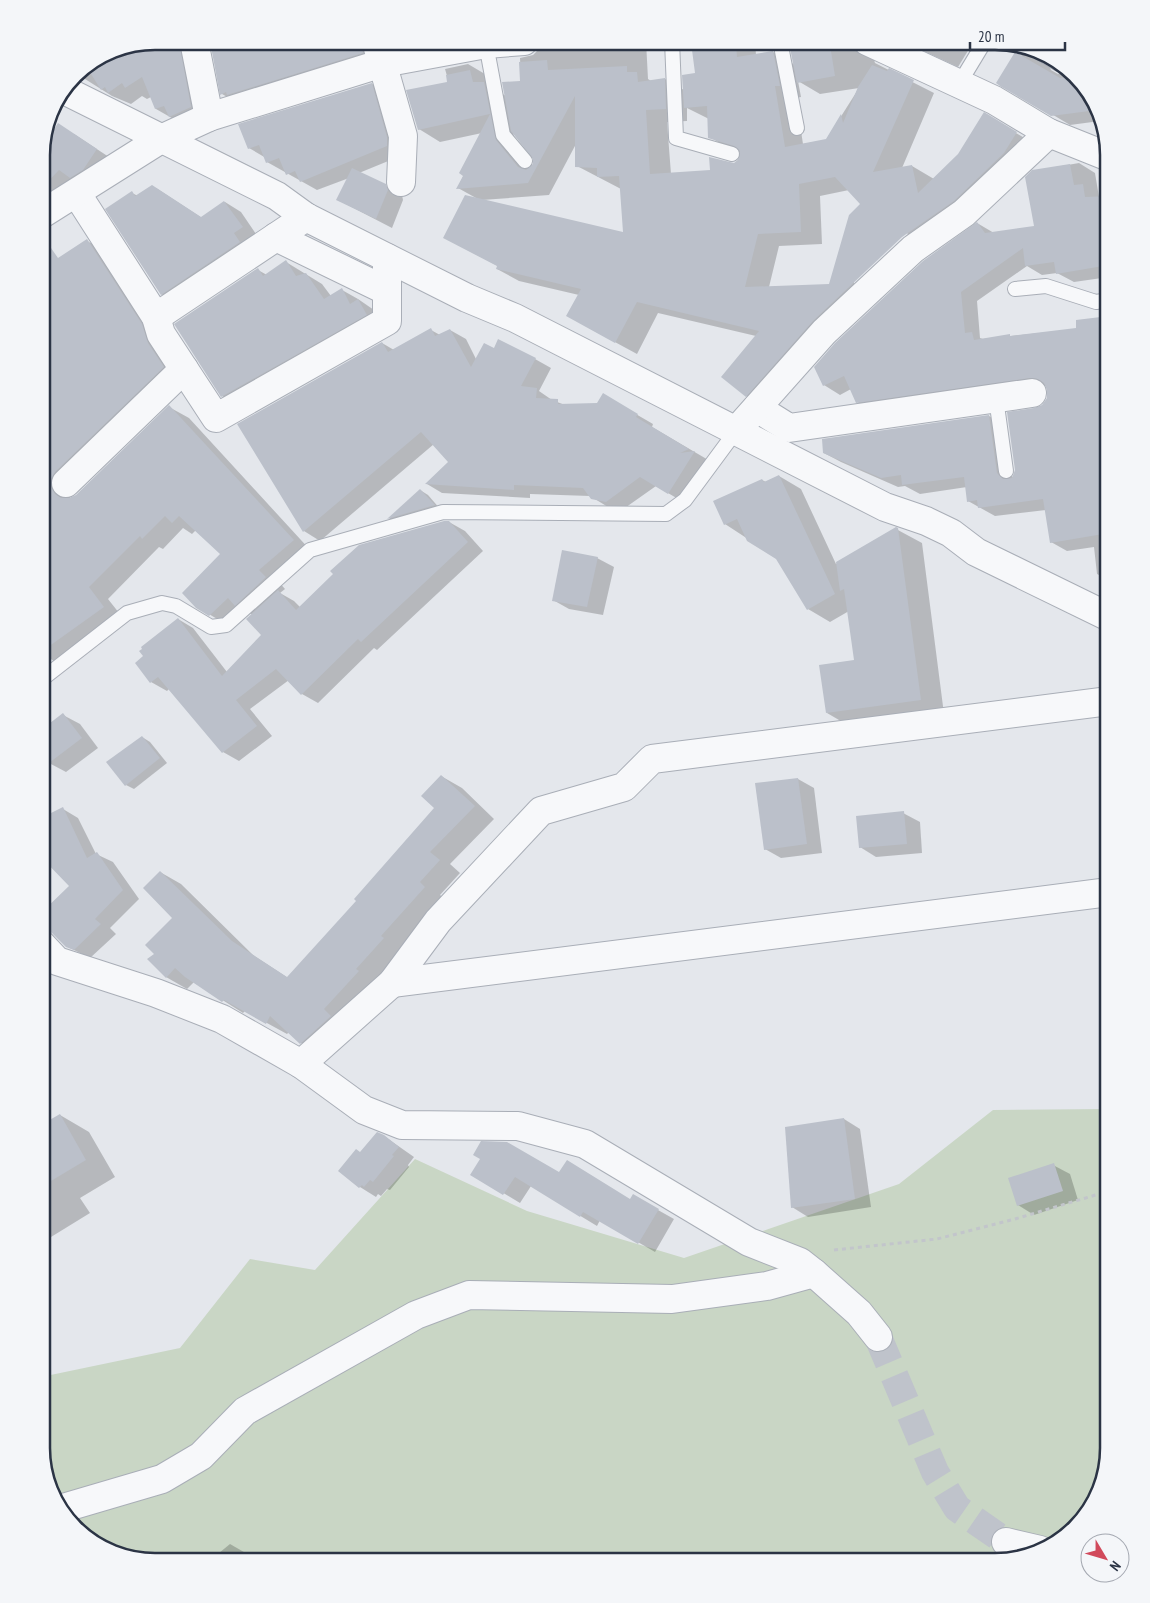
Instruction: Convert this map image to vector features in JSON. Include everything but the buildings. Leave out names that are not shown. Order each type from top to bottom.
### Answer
[{"type":"street","points":[[196,50],[209,117]]},
{"type":"street","points":[[50,209],[161,140],[209,117],[379,52],[406,50]]},
{"type":"street","points":[[884,50],[994,100],[1049,133],[1100,153]]},
{"type":"street","points":[[379,52],[403,136],[401,182]]},
{"type":"street","points":[[71,93],[277,196],[306,216],[466,298],[515,318],[885,507],[926,521],[951,533],[976,552],[1100,613]]},
{"type":"street","points":[[736,431],[824,332],[912,249],[964,213],[1049,133]]},
{"type":"street","points":[[76,194],[156,317],[161,334],[216,418],[387,321],[387,258]]},
{"type":"street","points":[[156,317],[306,216]]},
{"type":"street","points":[[276,237],[387,292]]},
{"type":"street","points":[[66,483],[184,369]]},
{"type":"street","points":[[757,408],[789,428],[1032,392]]},
{"type":"street","points":[[301,1064],[392,983],[438,921],[541,812],[624,787],[652,759],[1100,702]]},
{"type":"street","points":[[392,983],[1100,893]]},
{"type":"street","points":[[50,954],[57,961],[156,993],[222,1019],[301,1064],[364,1110],[402,1125],[518,1126],[585,1144],[749,1242],[807,1268],[859,1312],[878,1337]]},
{"type":"street","points":[[68,1507],[162,1479],[201,1456],[245,1410],[416,1315],[468,1296],[672,1299],[767,1286],[807,1268]]},
{"type":"street","points":[[1006,1542],[1028,1547]]},
{"type":"lane","points":[[487,50],[503,135],[525,161]]},
{"type":"lane","points":[[672,50],[676,138],[732,154]]},
{"type":"lane","points":[[782,50],[797,128]]},
{"type":"lane","points":[[959,84],[980,50]]},
{"type":"lane","points":[[1015,289],[1046,286],[1096,302],[1100,301]]},
{"type":"lane","points":[[996,398],[1006,470]]},
{"type":"lane","points":[[50,673],[128,613],[162,603],[176,606],[211,627],[226,625],[310,550],[443,512],[666,514],[685,500],[736,431]]},
{"type":"path","points":[[807,1268],[833,1250],[937,1239],[1015,1220],[1100,1194]]},
{"type":"green space","points":[[1100,1109],[1099,1462],[1092,1488],[1078,1512],[1059,1531],[1035,1545],[1009,1552],[995,1553],[148,1553],[121,1547],[102,1539],[72,1512],[58,1488],[51,1462],[50,1448],[50,1375],[180,1348],[250,1259],[315,1270],[415,1159],[527,1211],[684,1258],[899,1184],[993,1110]]},
{"type":"tunnel","points":[[878,1337],[935,1472],[957,1508],[1006,1542]]}]
